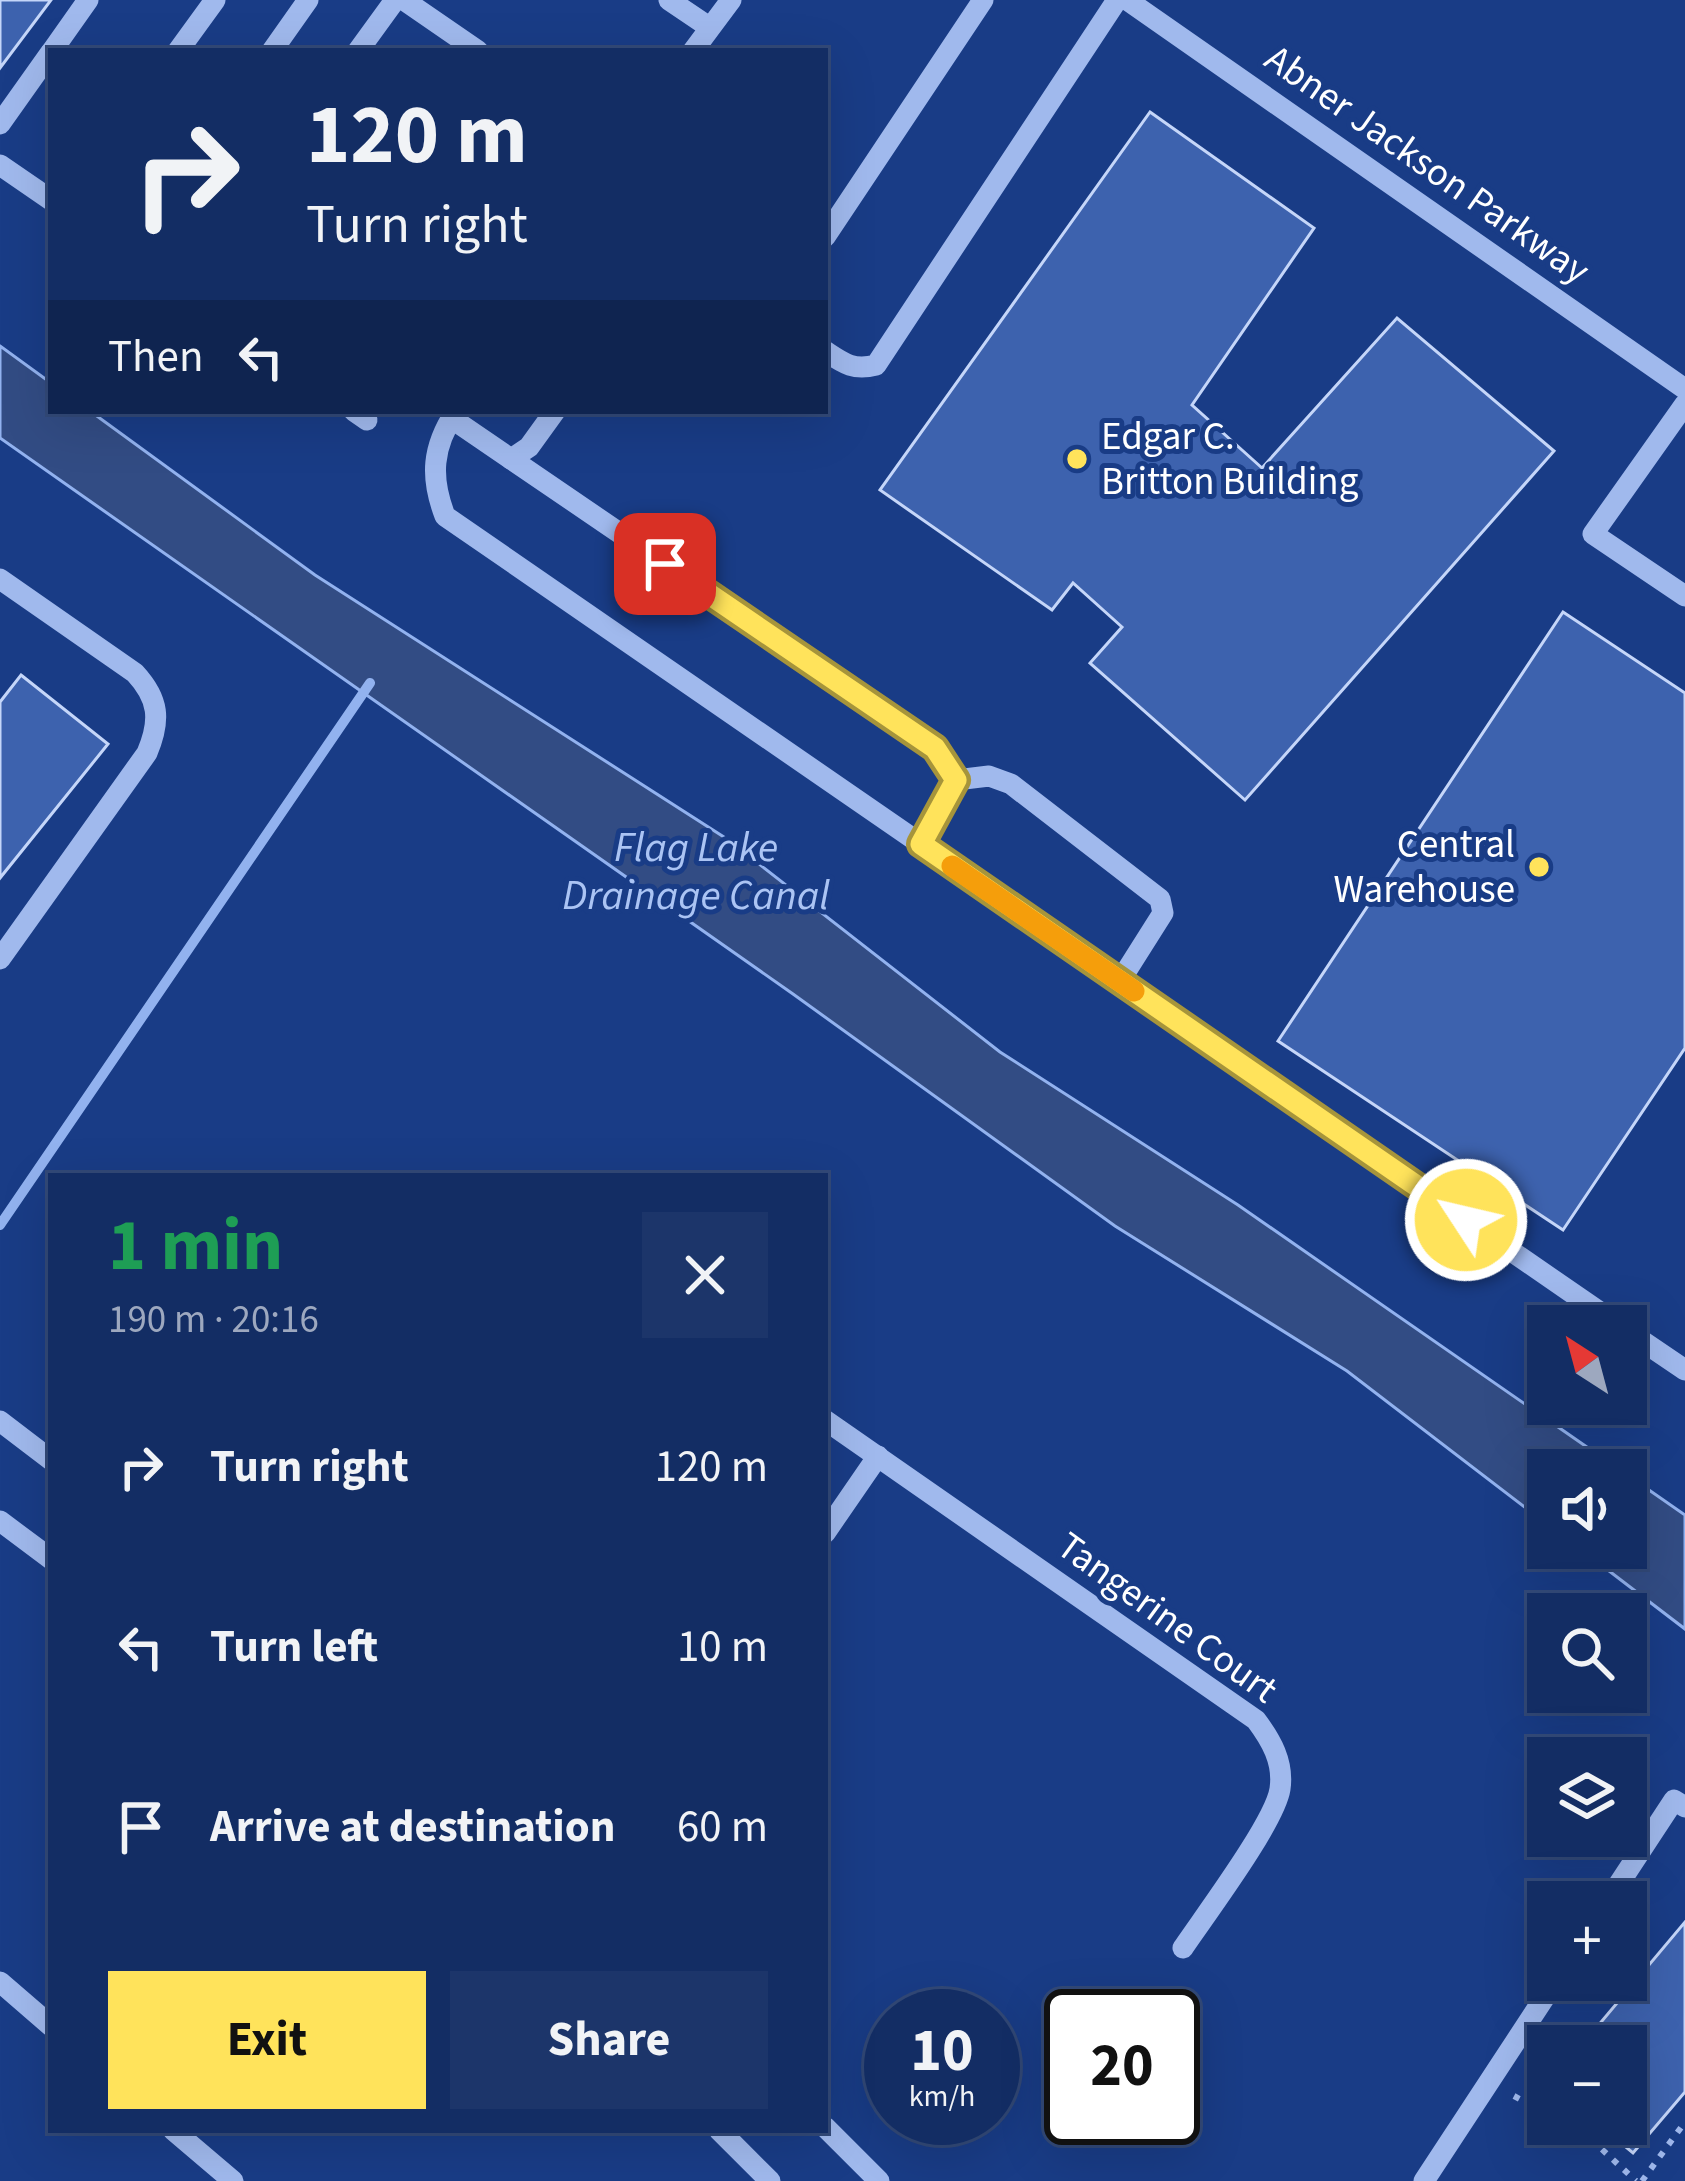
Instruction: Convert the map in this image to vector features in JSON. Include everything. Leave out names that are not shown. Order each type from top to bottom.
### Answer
[{"type":"street","points":[[54,48],[88,0]]},
{"type":"street","points":[[180,48],[215,0]]},
{"type":"street","points":[[274,48],[308,0]]},
{"type":"street","points":[[360,48],[394,0]]},
{"type":"street","points":[[404,0],[450,43]]},
{"type":"street","points":[[669,0],[709,27]]},
{"type":"street","points":[[695,48],[731,0]]},
{"type":"street","points":[[828,232],[983,0]]},
{"type":"street","points":[[828,352],[860,369],[875,365],[1117,0]]},
{"type":"street","name":"Abner Jackson Parkway","points":[[1127,0],[1685,389]]},
{"type":"street","points":[[0,124],[48,56]]},
{"type":"street","points":[[0,165],[48,198]]},
{"type":"street","points":[[1685,404],[1593,534],[1685,596]]},
{"type":"street","points":[[956,780],[935,748],[511,459],[453,414],[434,454],[433,484],[445,516],[1590,1305]]},
{"type":"street","points":[[511,459],[530,447],[553,414]]},
{"type":"street","points":[[0,579],[135,673],[151,691],[157,729],[147,753],[0,959]]},
{"type":"street","points":[[956,780],[989,776],[1011,784],[1160,899],[1163,913],[1120,981]]},
{"type":"street","points":[[921,844],[956,780]]},
{"type":"street","points":[[1647,1344],[1685,1370]]},
{"type":"street","points":[[0,1421],[48,1458]]},
{"type":"street","name":"Tangerine Court","points":[[828,1422],[1256,1720],[1271,1740],[1280,1764],[1280,1789],[1271,1818],[1184,1948]]},
{"type":"street","points":[[828,1529],[878,1456]]},
{"type":"street","points":[[0,1521],[48,1557]]},
{"type":"street","points":[[1621,1881],[1674,1800],[1685,1808]]},
{"type":"street","points":[[0,1982],[48,2023]]},
{"type":"street","points":[[1424,2181],[1542,2001]]},
{"type":"street","points":[[828,2130],[879,2181]]},
{"type":"street","points":[[177,2133],[233,2181]]},
{"type":"street","points":[[721,2133],[770,2181]]},
{"type":"path","points":[[1489,2083],[1527,2103]]},
{"type":"path","points":[[1598,2145],[1639,2181],[1685,2122]]},
{"type":"water","name":"Flag Lake Drainage Canal","points":[[0,346],[48,381],[48,414],[94,414],[315,575],[727,839],[1000,1052],[1238,1205],[1527,1405],[1527,1425],[1555,1425],[1590,1449],[1527,1449],[1527,1509],[1347,1371],[1115,1226],[793,994],[0,438]]},
{"type":"water","points":[[1647,1489],[1685,1515],[1685,1629],[1647,1600],[1647,1593],[1638,1593],[1606,1569],[1647,1569]]},
{"type":"building","points":[[0,0],[51,0],[0,68]]},
{"type":"building","name":"Edgar C. Britton Building","points":[[1150,112],[1314,228],[1192,405],[1262,468],[1397,318],[1554,451],[1245,800],[1090,663],[1122,627],[1073,583],[1052,610],[880,490]]},
{"type":"building","name":"Central Warehouse","points":[[1563,612],[1685,693],[1685,1048],[1563,1230],[1278,1041]]},
{"type":"building","points":[[21,675],[108,744],[0,878],[0,702]]},
{"type":"building","points":[[1685,1922],[1685,2092],[1647,2137],[1647,2025],[1599,2025],[1619,2001],[1647,2001],[1647,1967]]},
{"type":"waterway","points":[[0,1225],[370,683]]},
{"type":"slow traffic","points":[[952,866],[1134,991]]},
{"type":"place","name":"Edgar C. Britton Building","points":[[1077,459]]},
{"type":"place","name":"Central Warehouse","points":[[1539,867]]},
{"type":"route","points":[[665,564],[935,748],[956,780],[921,844],[1466,1220]]}]
